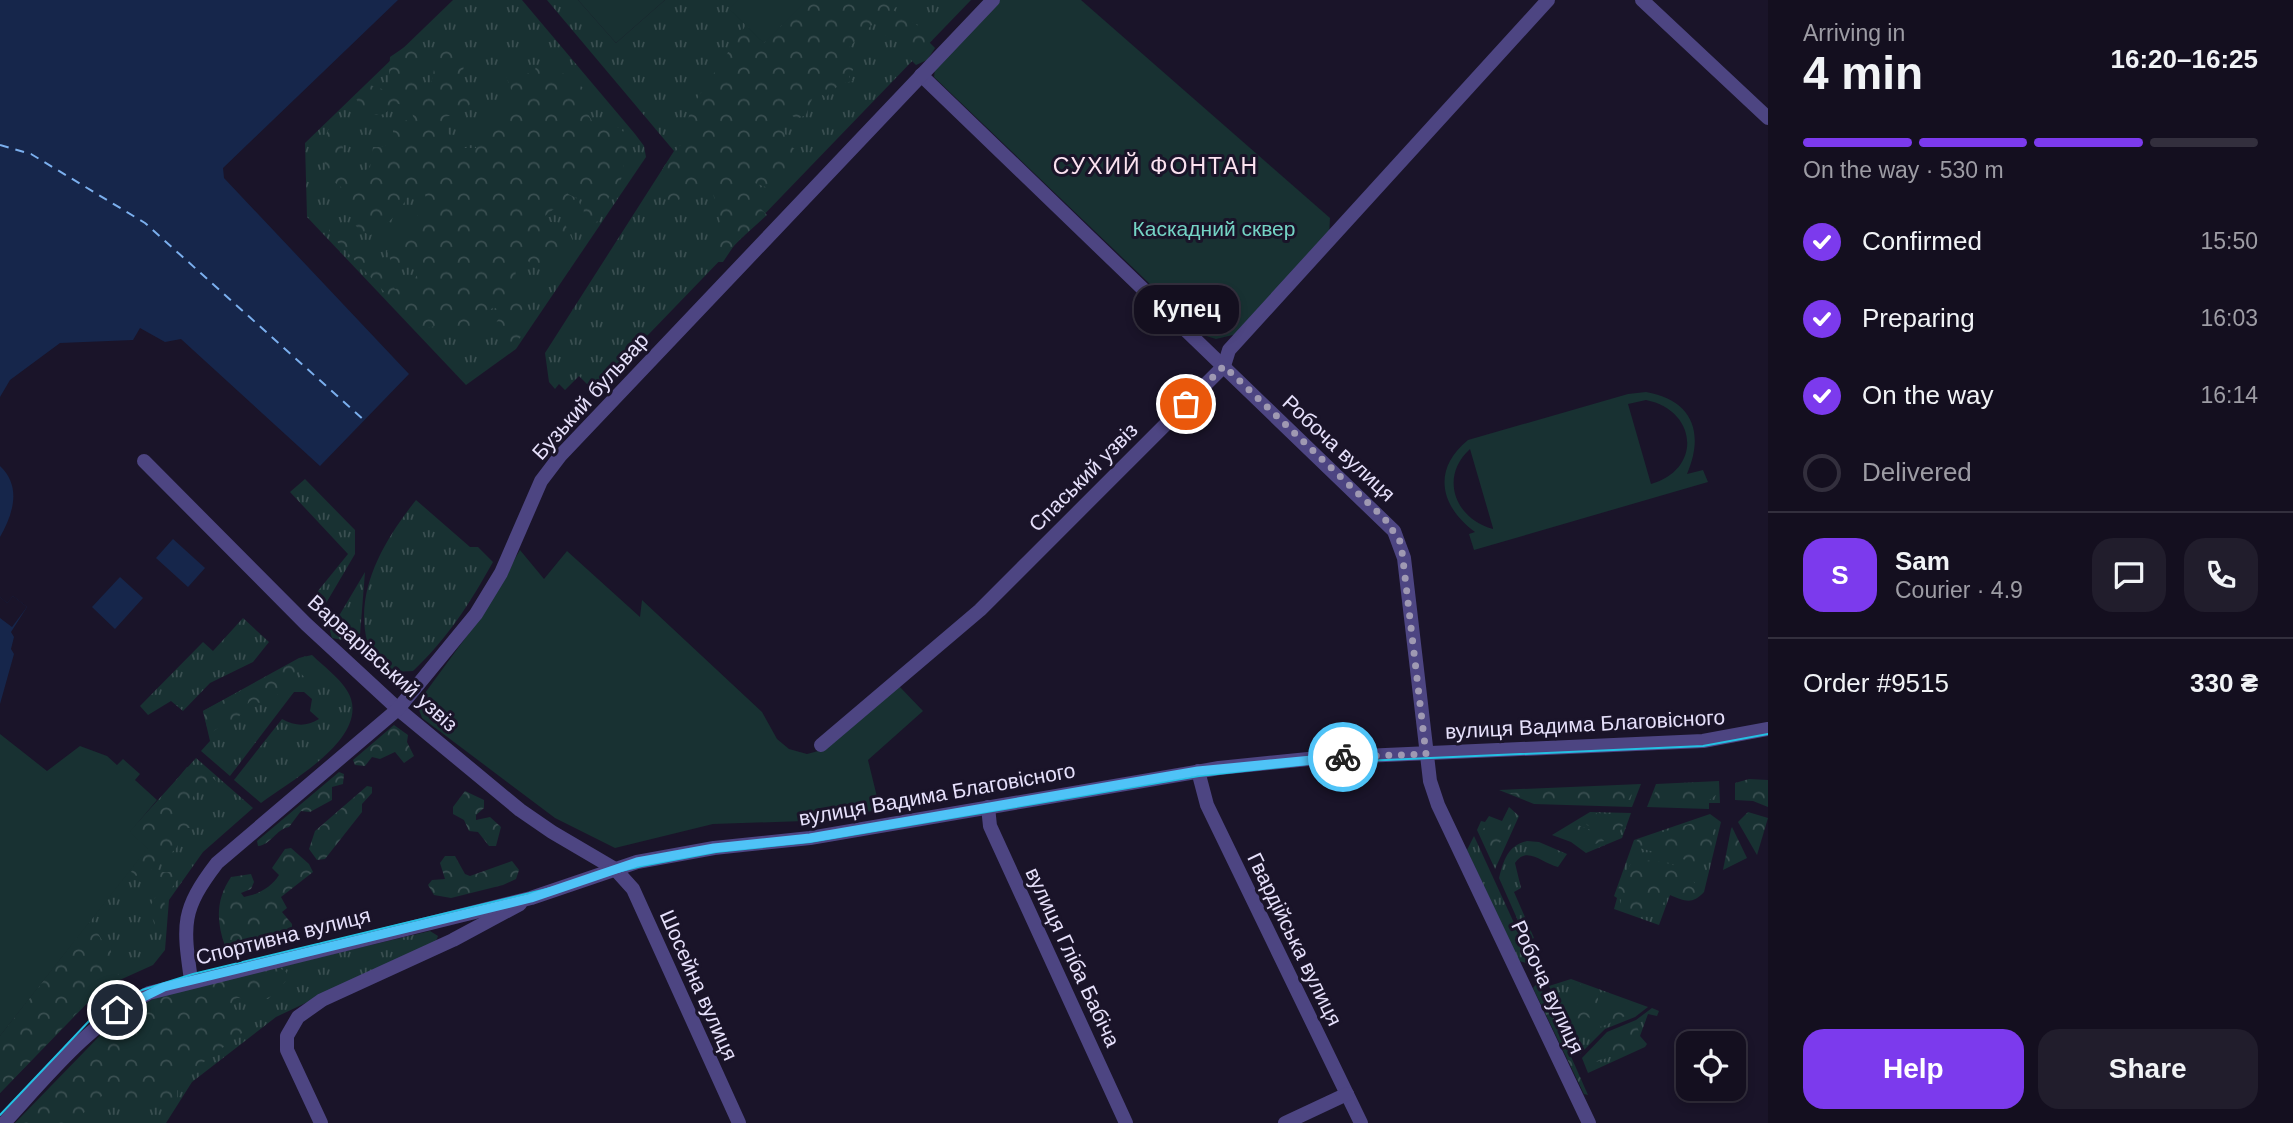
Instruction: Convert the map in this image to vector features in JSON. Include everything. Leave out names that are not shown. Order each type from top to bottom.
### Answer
[{"type":"street","name":"Бузький бульвар","points":[[191,981],[186,916],[197,890],[217,863],[398,709],[476,614],[501,573],[541,481],[560,456],[993,0]]},
{"type":"street","name":"Спаський узвіз","points":[[821,745],[980,610],[1224,366],[1229,350],[1548,0]]},
{"type":"street","points":[[1642,0],[1768,118]]},
{"type":"street","name":"Робоча вулиця","points":[[921,75],[1385,519],[1401,543],[1426,754],[1438,805],[1589,1123]]},
{"type":"street","name":"Варварівський узвіз","points":[[144,461],[306,624],[398,709],[520,810],[615,869]]},
{"type":"street","name":"вулиця Вадима Благовісного","points":[[615,869],[714,848],[810,838],[1198,771],[1318,758],[1703,741],[1764,731]]},
{"type":"street","name":"Гвардійська вулиця","points":[[1198,771],[1207,805],[1361,1123]]},
{"type":"street","name":"вулиця Гліба Бабіча","points":[[988,807],[990,826],[1126,1123]]},
{"type":"street","name":"Спортивна вулиця","points":[[4,1123],[81,1041],[117,1010],[149,993],[531,898],[615,869]]},
{"type":"street","name":"Шосейна вулиця","points":[[615,869],[633,890],[739,1123]]},
{"type":"street","points":[[321,1123],[288,1050],[287,1036],[298,1017],[322,1000],[453,940],[531,898]]},
{"type":"street","points":[[1284,1123],[1347,1094]]},
{"type":"green space","points":[[453,0],[522,0],[635,134],[644,146],[646,157],[516,349],[466,385],[307,217],[305,143]]},
{"type":"green space","points":[[547,0],[578,0],[616,43],[665,0],[971,0],[594,391],[579,376],[565,390],[559,384],[555,389],[549,382],[545,353],[674,151]]},
{"type":"green space","points":[[578,0],[665,0],[616,43]]},
{"type":"green space","points":[[738,0],[807,0],[764,43],[729,9]]},
{"type":"green space","points":[[807,0],[903,0],[893,10],[925,30],[927,40],[935,48],[927,60],[916,65],[908,57],[904,44],[885,35],[885,26],[881,23],[874,23],[850,46],[848,58],[855,66],[849,77],[853,81],[840,84],[826,97],[815,91],[806,115],[797,119],[791,115],[782,128],[792,147],[802,154],[802,165],[779,192],[752,182],[746,185],[750,198],[767,215],[735,244],[723,262],[718,262],[716,255],[705,253],[702,245],[720,229],[719,209],[712,192],[696,186],[687,187],[678,202],[668,201],[663,190],[663,168],[682,143],[691,108],[746,25],[764,43]]},
{"type":"green space","name":"Каскадний сквер","points":[[1000,0],[1081,0],[1330,218],[1329,237],[1237,334],[1216,339],[1203,335],[934,77],[935,68]]},
{"type":"green space","points":[[409,44],[420,51],[417,76],[424,98],[432,81],[438,51],[460,50],[465,60],[462,76],[476,98],[462,113],[444,117],[447,132],[462,148],[476,148],[484,129],[499,120],[509,108],[512,94],[506,78],[508,70],[515,65],[534,77],[536,65],[550,67],[562,73],[585,89],[583,105],[592,121],[620,128],[629,139],[618,195],[609,197],[599,221],[587,225],[583,220],[579,175],[571,174],[568,194],[578,199],[581,207],[569,213],[564,208],[564,201],[558,198],[558,206],[546,215],[545,221],[565,224],[573,241],[553,269],[535,268],[527,260],[515,261],[516,281],[529,299],[518,319],[524,332],[514,347],[501,341],[494,332],[497,321],[503,314],[494,307],[484,314],[471,343],[459,344],[452,325],[446,323],[420,330],[330,234],[329,230],[333,227],[369,256],[395,289],[409,286],[424,266],[422,258],[414,258],[406,267],[392,264],[387,251],[428,203],[424,192],[409,193],[398,212],[386,224],[381,228],[371,226],[371,235],[354,223],[345,190],[327,177],[324,156],[325,137],[331,125],[341,130],[343,174],[354,179],[370,167],[373,147],[384,147],[393,138],[393,123],[414,119],[410,107],[395,103],[381,115],[361,111],[355,95],[370,85],[388,91],[390,57]]},
{"type":"green space","points":[[1646,392],[1662,396],[1684,410],[1694,432],[1695,445],[1687,474],[1703,470],[1708,482],[1474,550],[1469,534],[1475,532],[1454,511],[1445,488],[1445,476],[1456,452],[1468,440],[1628,394]],"holes":[[[1646,400],[1663,406],[1676,415],[1684,427],[1687,440],[1686,453],[1679,466],[1668,476],[1651,484],[1628,404]],[[1470,449],[1493,528],[1493,529],[1469,516],[1456,496],[1455,472]]]},
{"type":"green space","points":[[305,479],[355,530],[355,554],[322,610],[309,602],[348,554],[290,492]]},
{"type":"green space","points":[[416,500],[470,547],[478,547],[493,562],[458,620],[426,659],[413,671],[392,672],[377,667],[368,645],[364,622],[365,600],[370,579],[389,538]]},
{"type":"green space","points":[[520,550],[544,579],[567,551],[640,617],[642,600],[762,712],[777,739],[789,749],[807,754],[822,750],[899,686],[923,711],[868,760],[880,809],[834,820],[713,824],[615,848],[555,818],[422,718],[419,710],[422,697],[480,618]]},
{"type":"green space","points":[[365,572],[360,635],[353,642],[332,638],[330,631]]},
{"type":"green space","points":[[243,618],[269,642],[253,662],[210,683],[183,711],[171,701],[148,715],[140,706],[203,642],[213,651]]},
{"type":"green space","points":[[312,655],[334,675],[348,693],[352,715],[336,745],[305,772],[261,803],[234,780],[282,719],[300,725],[319,719],[310,711],[312,699],[304,692],[294,692],[230,776],[201,751],[210,741],[203,711],[299,658]]},
{"type":"green space","points":[[305,656],[310,661],[312,678],[308,680],[299,672],[296,673],[298,687],[289,697],[273,694],[260,703],[250,701],[233,725],[223,725],[212,732],[207,727],[203,711]]},
{"type":"green space","points":[[394,725],[408,735],[407,742],[414,756],[404,763],[395,752],[380,759],[372,757],[365,766],[355,765],[353,760]]},
{"type":"green space","points":[[0,734],[47,771],[80,746],[107,756],[117,765],[123,759],[140,774],[135,780],[157,800],[130,832],[148,848],[0,1036]]},
{"type":"green space","points":[[196,758],[253,808],[203,852],[169,900],[165,950],[153,965],[102,988],[0,1093],[0,1036],[147,848],[129,832]]},
{"type":"green space","points":[[187,767],[205,770],[217,782],[193,797],[189,808],[198,820],[193,828],[186,828],[179,833],[177,846],[160,859],[157,869],[160,872],[171,872],[178,879],[164,899],[167,920],[163,928],[155,926],[149,908],[165,881],[149,868],[136,876],[131,872],[147,848],[136,837],[136,829]]},
{"type":"green space","points":[[339,772],[344,774],[343,784],[332,787],[332,800],[310,812],[301,811],[289,827],[258,846],[257,841]]},
{"type":"green space","points":[[1749,779],[1768,780],[1768,807],[1753,801],[1735,800],[1735,783]]},
{"type":"green space","points":[[1719,781],[1720,803],[1709,803],[1709,809],[1647,807],[1656,784]]},
{"type":"green space","points":[[1641,784],[1632,807],[1534,804],[1499,790]]},
{"type":"green space","points":[[1711,784],[1717,787],[1717,794],[1703,805],[1651,803],[1657,787]]},
{"type":"green space","points":[[367,786],[372,787],[372,793],[362,804],[362,812],[325,859],[317,860],[309,849],[315,831]]},
{"type":"green space","points":[[1635,787],[1629,799],[1616,805],[1530,801],[1509,793]]},
{"type":"green space","points":[[465,791],[484,800],[484,808],[476,815],[476,820],[490,817],[501,827],[496,846],[489,846],[478,832],[469,831],[464,820],[453,814],[453,807]]},
{"type":"green space","points":[[1509,807],[1519,816],[1495,869],[1477,830],[1481,821],[1485,822],[1489,816],[1502,821]]},
{"type":"green space","points":[[1590,812],[1631,813],[1622,838],[1586,853],[1571,842],[1552,835]]},
{"type":"green space","points":[[1748,812],[1768,818],[1757,855],[1738,822]]},
{"type":"green space","points":[[1597,813],[1623,815],[1626,819],[1620,831],[1610,836],[1587,825],[1584,820]]},
{"type":"green space","points":[[1710,814],[1721,822],[1704,892],[1696,899],[1688,901],[1670,895],[1659,925],[1614,909],[1617,898],[1614,896],[1634,840]]},
{"type":"green space","points":[[1709,818],[1713,829],[1712,842],[1702,864],[1635,847],[1637,840]]},
{"type":"green space","points":[[1511,820],[1510,830],[1504,839],[1496,845],[1486,846],[1483,829],[1492,823],[1499,825]]},
{"type":"green space","points":[[1576,824],[1598,834],[1604,841],[1589,846],[1558,834]]},
{"type":"green space","points":[[1732,827],[1747,858],[1723,870],[1731,829]]},
{"type":"green space","points":[[1474,836],[1532,962],[1529,964],[1519,961],[1467,850]]},
{"type":"green space","points":[[1527,841],[1539,842],[1567,854],[1558,867],[1530,855],[1525,855],[1515,863],[1521,888],[1514,892],[1534,938],[1527,941],[1499,878],[1511,850]]},
{"type":"green space","points":[[291,848],[309,864],[313,872],[281,897],[287,908],[282,912],[292,924],[292,935],[249,945],[238,939],[230,947],[225,946],[219,910],[222,894],[231,877],[251,874],[254,882],[251,889],[241,893],[244,897],[259,892],[279,875],[272,868],[285,849]]},
{"type":"green space","points":[[445,856],[455,856],[465,874],[470,876],[512,861],[519,870],[516,879],[503,885],[451,898],[434,895],[428,885],[432,880],[445,879],[440,863]]},
{"type":"green space","points":[[1643,860],[1679,867],[1700,887],[1694,896],[1670,895],[1656,916],[1629,912],[1621,907],[1621,897],[1616,893],[1631,863]]},
{"type":"green space","points":[[87,925],[95,928],[103,942],[111,945],[111,954],[118,961],[121,972],[92,997],[0,1093],[0,1036]]},
{"type":"green space","points":[[430,931],[438,936],[436,941],[276,1017],[192,1082],[166,1123],[15,1123],[164,994]]},
{"type":"green space","points":[[278,967],[286,972],[289,978],[268,999],[237,998],[233,1001],[234,1008],[246,1021],[246,1030],[192,1071],[179,1068],[170,1074],[170,1083],[177,1090],[177,1098],[168,1104],[154,1100],[131,1112],[121,1110],[118,1100],[105,1093],[73,1123],[15,1123],[119,1016],[164,994]]},
{"type":"green space","points":[[1571,979],[1648,1007],[1635,1017],[1605,1029],[1580,1054],[1549,986]]},
{"type":"green space","points":[[1538,982],[1588,1095],[1584,1094],[1533,988]]},
{"type":"green space","points":[[1580,984],[1598,993],[1598,1008],[1607,1010],[1618,999],[1637,1006],[1634,1012],[1601,1027],[1588,1017],[1570,1020],[1564,1012],[1587,999]]},
{"type":"green space","points":[[1652,1008],[1659,1011],[1657,1016],[1648,1014],[1640,1036],[1647,1044],[1645,1047],[1588,1073],[1582,1058],[1607,1032],[1636,1020]]},
{"type":"green space","points":[[1637,1023],[1641,1045],[1591,1064],[1587,1058],[1610,1036]]},
{"type":"water","points":[[0,0],[398,0],[223,168],[224,178],[409,374],[320,466],[181,339],[165,342],[140,328],[133,340],[60,343],[10,380],[0,397]]},
{"type":"water","points":[[0,466],[11,483],[13,501],[9,519],[0,537]]},
{"type":"water","points":[[173,539],[205,568],[188,587],[156,558]]},
{"type":"water","points":[[120,577],[143,598],[115,629],[92,607]]},
{"type":"water","points":[[13,596],[27,607],[11,632],[14,637],[11,649],[14,654],[0,704],[0,597],[7,603]]},
{"type":"pier","points":[[13,596],[27,607],[12,627],[0,618],[0,597],[7,603]]},
{"type":"ferry route","points":[[0,145],[31,154],[145,223],[364,420]]},
{"type":"tram line","points":[[0,1115],[91,1019],[142,990],[193,974],[642,866],[716,852],[810,842],[1199,776],[1318,763],[1703,746],[1768,734]]},
{"type":"way so far","points":[[1186,404],[1224,366],[1296,438],[1385,519],[1401,543],[1424,716],[1426,754],[1343,757]]},
{"type":"place","name":"Купец","points":[[1186,404]]},
{"type":"district","name":"СУХИЙ ФОНТАН","points":[[1156,166]]},
{"type":"route","points":[[117,1010],[164,987],[531,898],[637,862],[714,848],[810,838],[1198,771],[1343,757]]}]
